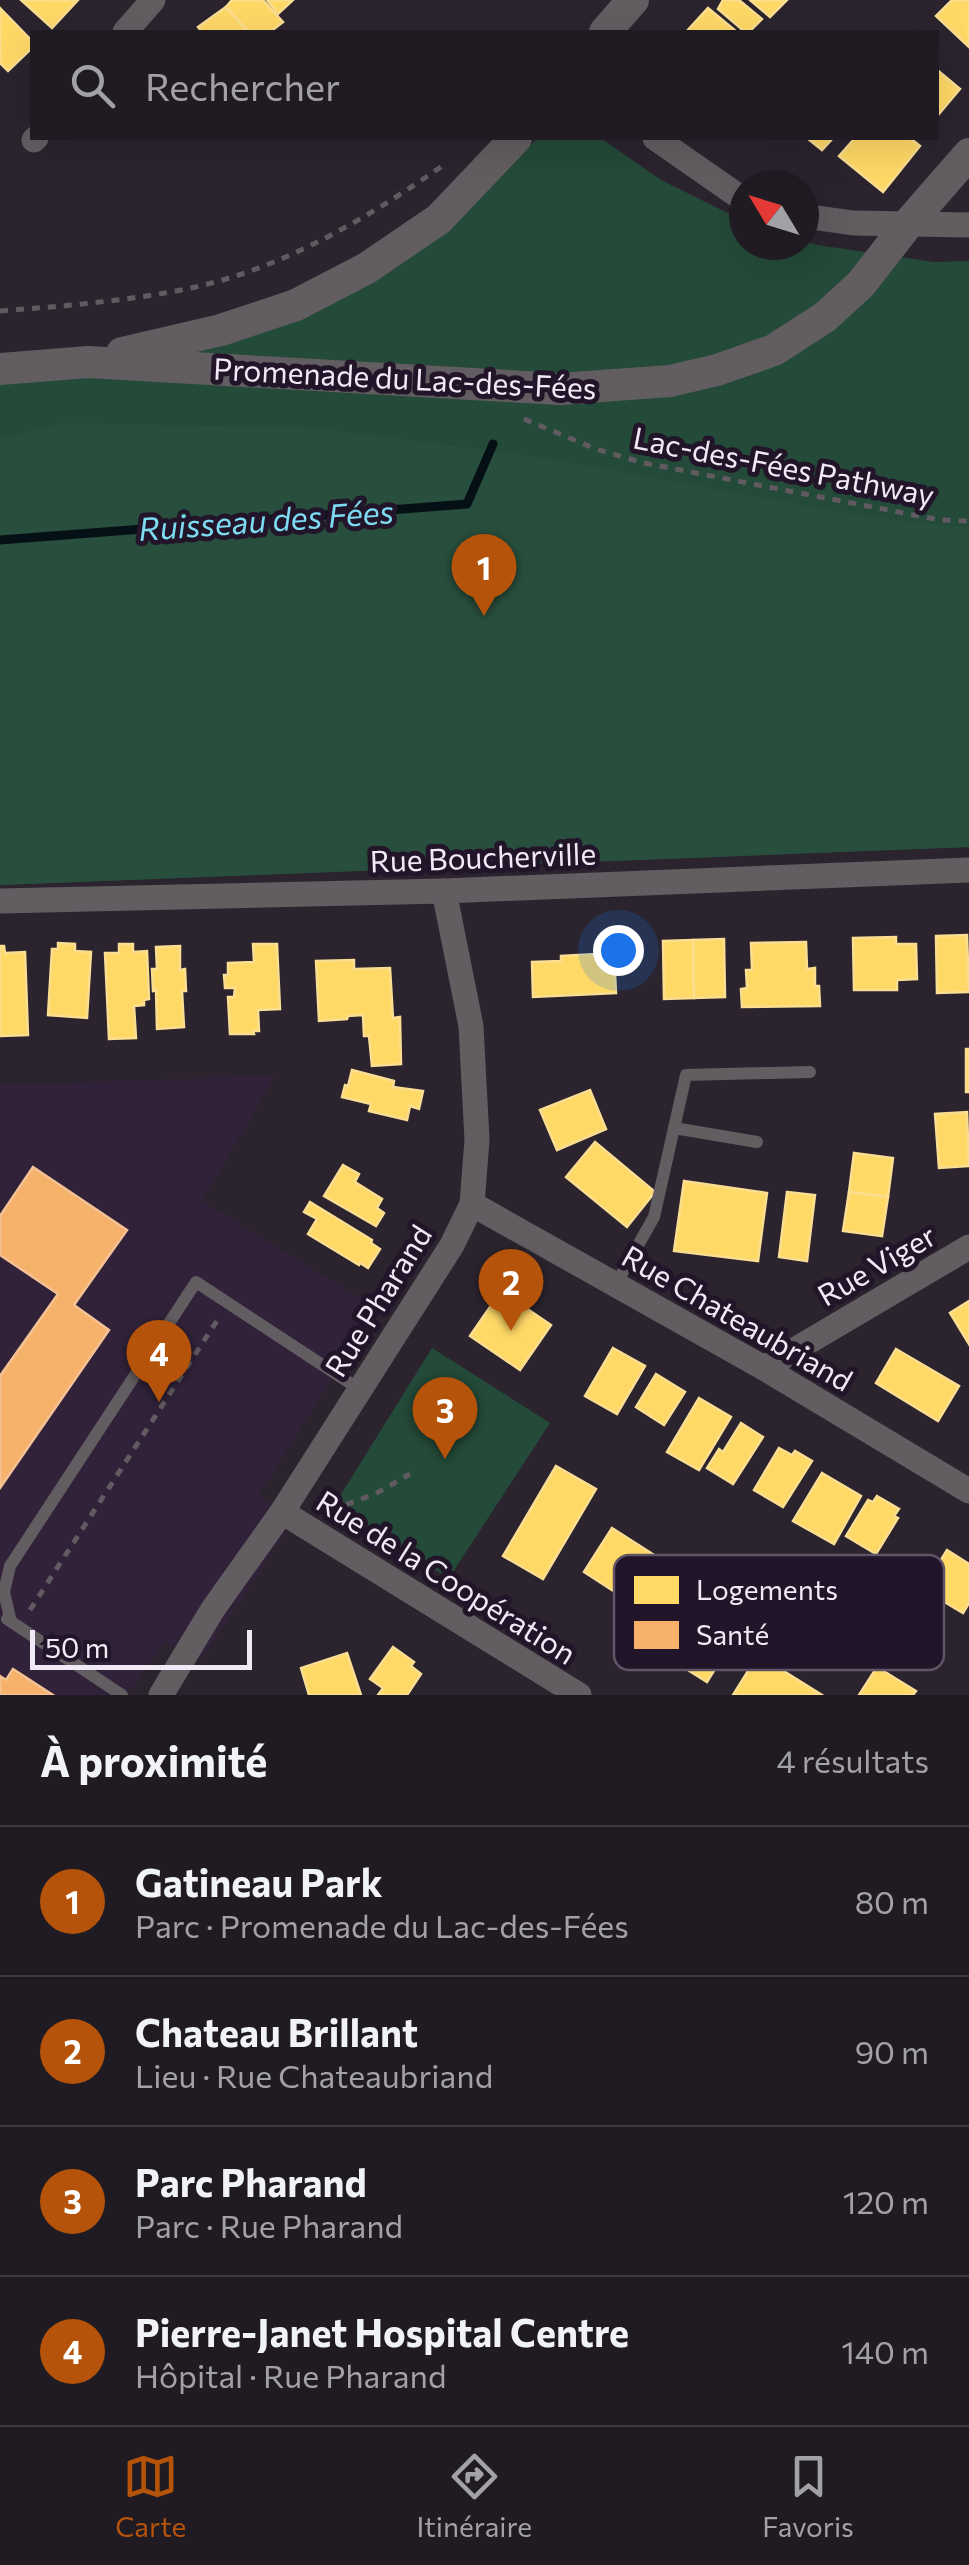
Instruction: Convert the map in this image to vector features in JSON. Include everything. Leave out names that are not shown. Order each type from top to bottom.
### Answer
[{"type":"street","points":[[127,30],[153,0]]},
{"type":"street","points":[[608,30],[630,1]]},
{"type":"street","name":"Promenade du Lac-des-Fées","points":[[88,362],[221,330],[296,305],[353,276],[439,220],[514,140]]},
{"type":"street","points":[[658,140],[729,190]]},
{"type":"street","name":"Promenade du Lac-des-Fées","points":[[0,369],[88,362],[560,390],[670,381],[774,350],[825,318],[860,284],[969,154]]},
{"type":"street","points":[[819,218],[854,223],[969,225]]},
{"type":"street","name":"Rue Boucherville","points":[[0,901],[444,891],[969,870]]},
{"type":"street","name":"Rue Pharand","points":[[162,1695],[452,1245],[472,1204],[477,1140],[471,1026],[444,891]]},
{"type":"street","name":"Rue Chateaubriand","points":[[472,1204],[764,1368],[969,1490]]},
{"type":"street","name":"Rue Viger","points":[[764,1368],[969,1248]]},
{"type":"street","name":"Rue de la Coopération","points":[[282,1512],[579,1695]]},
{"type":"lane","points":[[616,1284],[654,1217],[686,1076],[810,1072]]},
{"type":"lane","points":[[674,1128],[757,1142]]},
{"type":"lane","points":[[122,1695],[5,1618],[4,1592],[10,1566],[196,1282],[359,1389]]},
{"type":"path","points":[[0,311],[105,302],[194,288],[257,268],[305,249],[358,221],[454,158]]},
{"type":"path","name":"Lac-des-Fées Pathway","points":[[513,414],[596,449],[679,472],[940,520],[969,521]]},
{"type":"path","points":[[30,1610],[218,1320]]},
{"type":"path","points":[[328,1512],[375,1494],[410,1474]]},
{"type":"shaded area","points":[[275,1076],[202,1201],[376,1308],[258,1496],[294,1519],[201,1661],[165,1642],[127,1695],[0,1695],[0,1085]]},
{"type":"green space","points":[[536,140],[605,141],[661,180],[729,214],[729,260],[819,260],[819,245],[934,262],[969,261],[969,847],[0,885],[0,385],[233,341],[459,212]]},
{"type":"green space","points":[[64,423],[316,428],[539,457],[870,517],[969,528],[969,847],[0,885],[0,439]]},
{"type":"green space","points":[[432,1348],[550,1423],[449,1578],[347,1517],[340,1496]]},
{"type":"building: Logements","points":[[21,0],[78,0],[52,28]]},
{"type":"building: Logements","points":[[232,0],[263,0],[283,22],[273,30],[247,30],[226,7]]},
{"type":"building: Logements","points":[[267,0],[293,0],[278,14]]},
{"type":"building: Logements","points":[[723,0],[739,0],[762,19],[751,30],[743,30],[718,9]]},
{"type":"building: Logements","points":[[750,0],[787,0],[770,17]]},
{"type":"building: Logements","points":[[952,0],[969,0],[969,47],[936,16]]},
{"type":"building: Logements","points":[[226,7],[246,30],[200,30],[198,27]]},
{"type":"building: Logements","points":[[0,8],[30,39],[30,50],[8,71],[0,63]]},
{"type":"building: Logements","points":[[708,8],[735,30],[688,30]]},
{"type":"building: Logements","points":[[939,72],[960,89],[939,114]]},
{"type":"building: Logements","points":[[810,140],[831,140],[822,150]]},
{"type":"building: Logements","points":[[853,140],[912,140],[920,146],[883,192],[839,156]]},
{"type":"building: Logements","points":[[967,935],[969,992],[937,993],[936,936]]},
{"type":"building: Logements","points":[[896,937],[896,944],[916,944],[917,979],[897,980],[897,990],[854,990],[853,938]]},
{"type":"building: Logements","points":[[724,939],[725,997],[694,998],[693,940]]},
{"type":"building: Logements","points":[[693,940],[694,998],[664,999],[663,941]]},
{"type":"building: Logements","points":[[806,942],[807,969],[815,968],[820,1006],[742,1007],[746,970],[752,970],[751,943]]},
{"type":"building: Logements","points":[[58,943],[75,944],[75,951],[91,952],[87,1018],[48,1015],[52,949],[58,949]]},
{"type":"building: Logements","points":[[119,944],[133,944],[133,952],[147,951],[149,999],[144,1000],[144,1005],[134,1006],[136,1038],[109,1039],[105,953],[119,953]]},
{"type":"building: Logements","points":[[253,944],[277,944],[280,1009],[258,1010],[259,1031],[253,1031],[254,1034],[230,1034],[228,997],[234,997],[235,988],[225,988],[224,975],[228,975],[228,963],[254,962]]},
{"type":"building: Logements","points":[[0,946],[4,946],[5,953],[25,952],[28,1035],[0,1036]]},
{"type":"building: Logements","points":[[180,946],[180,970],[185,969],[184,1027],[157,1029],[152,969],[157,969],[156,947]]},
{"type":"building: Logements","points":[[614,953],[616,993],[533,997],[532,962]]},
{"type":"building: Logements","points":[[354,960],[354,969],[390,968],[393,1018],[400,1017],[401,1064],[372,1066],[363,1015],[319,1021],[316,961]]},
{"type":"building: Logements","points":[[969,1049],[969,1092],[966,1092]]},
{"type":"building: Logements","points":[[352,1070],[394,1081],[393,1087],[423,1091],[419,1109],[410,1106],[407,1120],[369,1111],[371,1104],[342,1097]]},
{"type":"building: Logements","points":[[590,1090],[606,1129],[557,1150],[540,1110]]},
{"type":"building: Logements","points":[[967,1112],[969,1166],[939,1168],[935,1114]]},
{"type":"building: Logements","points":[[595,1142],[655,1192],[627,1227],[566,1177]]},
{"type":"building: Logements","points":[[854,1153],[893,1158],[888,1197],[849,1192]]},
{"type":"building: Logements","points":[[343,1165],[359,1174],[355,1182],[382,1199],[377,1208],[384,1213],[376,1226],[324,1196]]},
{"type":"building: Logements","points":[[684,1181],[767,1193],[758,1261],[674,1251]]},
{"type":"building: Logements","points":[[787,1192],[815,1195],[807,1261],[779,1257]]},
{"type":"building: Logements","points":[[849,1192],[888,1197],[882,1236],[843,1231]]},
{"type":"building: Logements","points":[[310,1202],[372,1240],[380,1249],[368,1268],[308,1234],[317,1219],[304,1212]]},
{"type":"building: Logements","points":[[501,1291],[551,1325],[520,1370],[470,1336]]},
{"type":"building: Logements","points":[[969,1301],[969,1344],[950,1313]]},
{"type":"building: Logements","points":[[613,1348],[645,1366],[617,1414],[585,1396]]},
{"type":"building: Logements","points":[[896,1349],[959,1386],[938,1421],[876,1383]]},
{"type":"building: Logements","points":[[656,1374],[685,1392],[664,1425],[636,1407]]},
{"type":"building: Logements","points":[[699,1398],[731,1417],[699,1470],[667,1452]]},
{"type":"building: Logements","points":[[741,1423],[763,1437],[733,1484],[707,1468],[719,1449],[723,1452]]},
{"type":"building: Logements","points":[[779,1448],[792,1455],[795,1451],[812,1461],[783,1507],[754,1490]]},
{"type":"building: Logements","points":[[556,1466],[596,1489],[543,1579],[503,1556]]},
{"type":"building: Logements","points":[[822,1473],[861,1496],[834,1544],[793,1521]]},
{"type":"building: Logements","points":[[877,1496],[899,1509],[894,1516],[898,1518],[876,1554],[846,1536],[868,1500],[873,1502]]},
{"type":"building: Logements","points":[[612,1528],[654,1555],[614,1555],[614,1591],[584,1572]]},
{"type":"building: Logements","points":[[947,1550],[969,1564],[969,1603],[963,1613],[944,1602]]},
{"type":"building: Logements","points":[[393,1647],[414,1662],[411,1666],[421,1674],[407,1695],[378,1695],[383,1688],[370,1679]]},
{"type":"building: Logements","points":[[347,1653],[361,1695],[309,1695],[301,1668]]},
{"type":"building: Logements","points":[[688,1670],[714,1670],[707,1682]]},
{"type":"building: Logements","points":[[749,1670],[782,1670],[822,1695],[733,1695]]},
{"type":"building: Logements","points":[[875,1670],[882,1670],[916,1691],[913,1695],[859,1695]]},
{"type":"building: Santé","points":[[33,1167],[127,1230],[74,1305],[109,1330],[0,1488],[0,1376],[58,1294],[0,1255],[0,1216]]},
{"type":"building: Santé","points":[[13,1669],[53,1695],[0,1695],[0,1676],[6,1680]]},
{"type":"waterway","name":"Ruisseau des Fées","points":[[0,540],[467,504],[493,444]]},
{"type":"place","name":"Gatineau Park","points":[[484,616]]},
{"type":"place","name":"Chateau Brillant","points":[[511,1331]]},
{"type":"place","name":"Pierre-Janet Hospital Centre","points":[[159,1402]]},
{"type":"place","name":"Parc Pharand","points":[[445,1459]]}]
